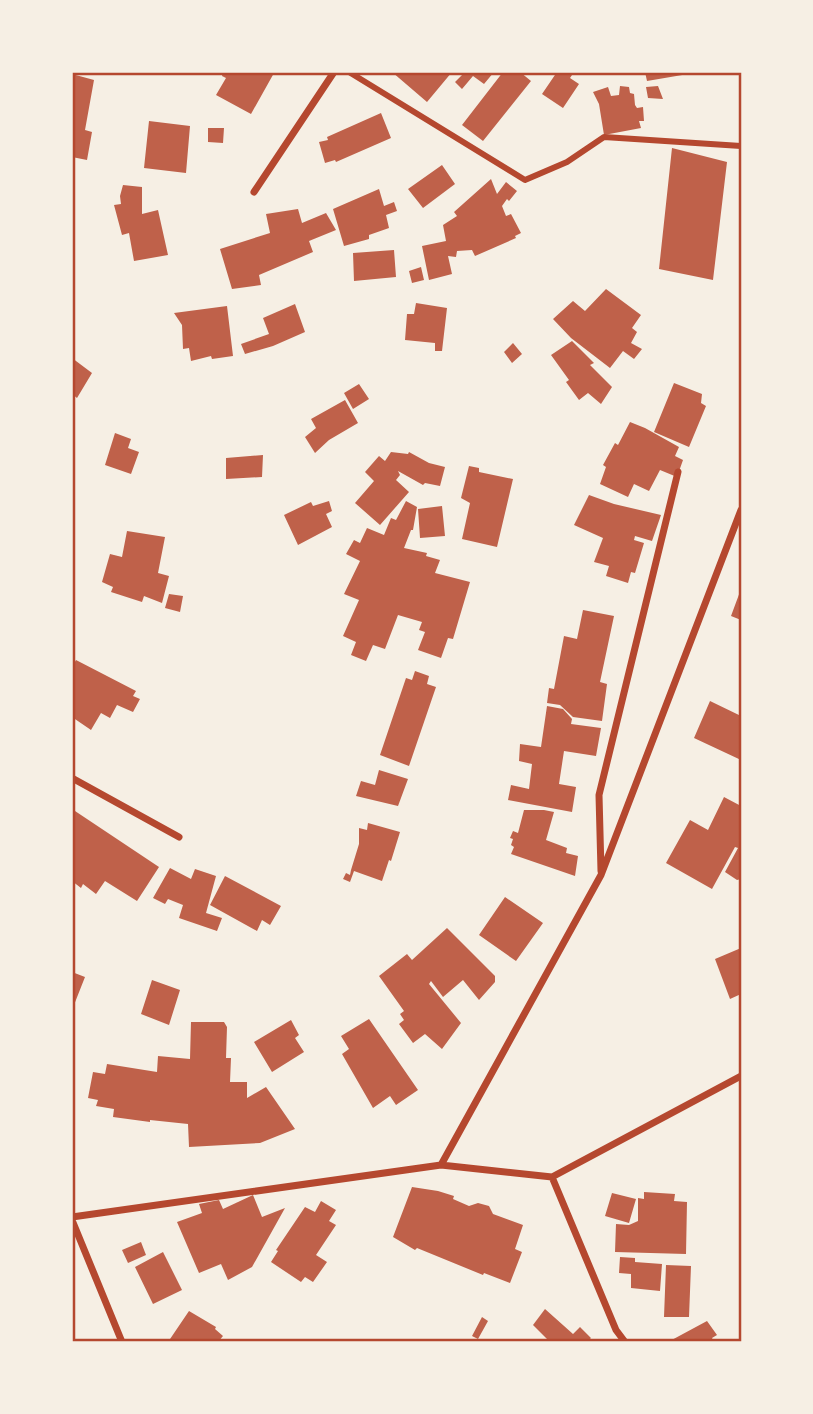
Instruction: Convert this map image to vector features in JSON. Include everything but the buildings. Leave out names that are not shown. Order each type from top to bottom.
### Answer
[{"type":"street","points":[[254,192],[334,72]]},
{"type":"street","points":[[349,72],[525,180],[567,162],[604,137],[741,146]]},
{"type":"street","points":[[601,875],[599,795],[678,472]]},
{"type":"street","points":[[441,1165],[601,875],[741,510]]},
{"type":"street","points":[[72,778],[179,836]]},
{"type":"street","points":[[122,1342],[72,1218],[441,1165],[552,1177],[741,1076]]},
{"type":"street","points":[[552,1177],[617,1330],[625,1342]]}]
